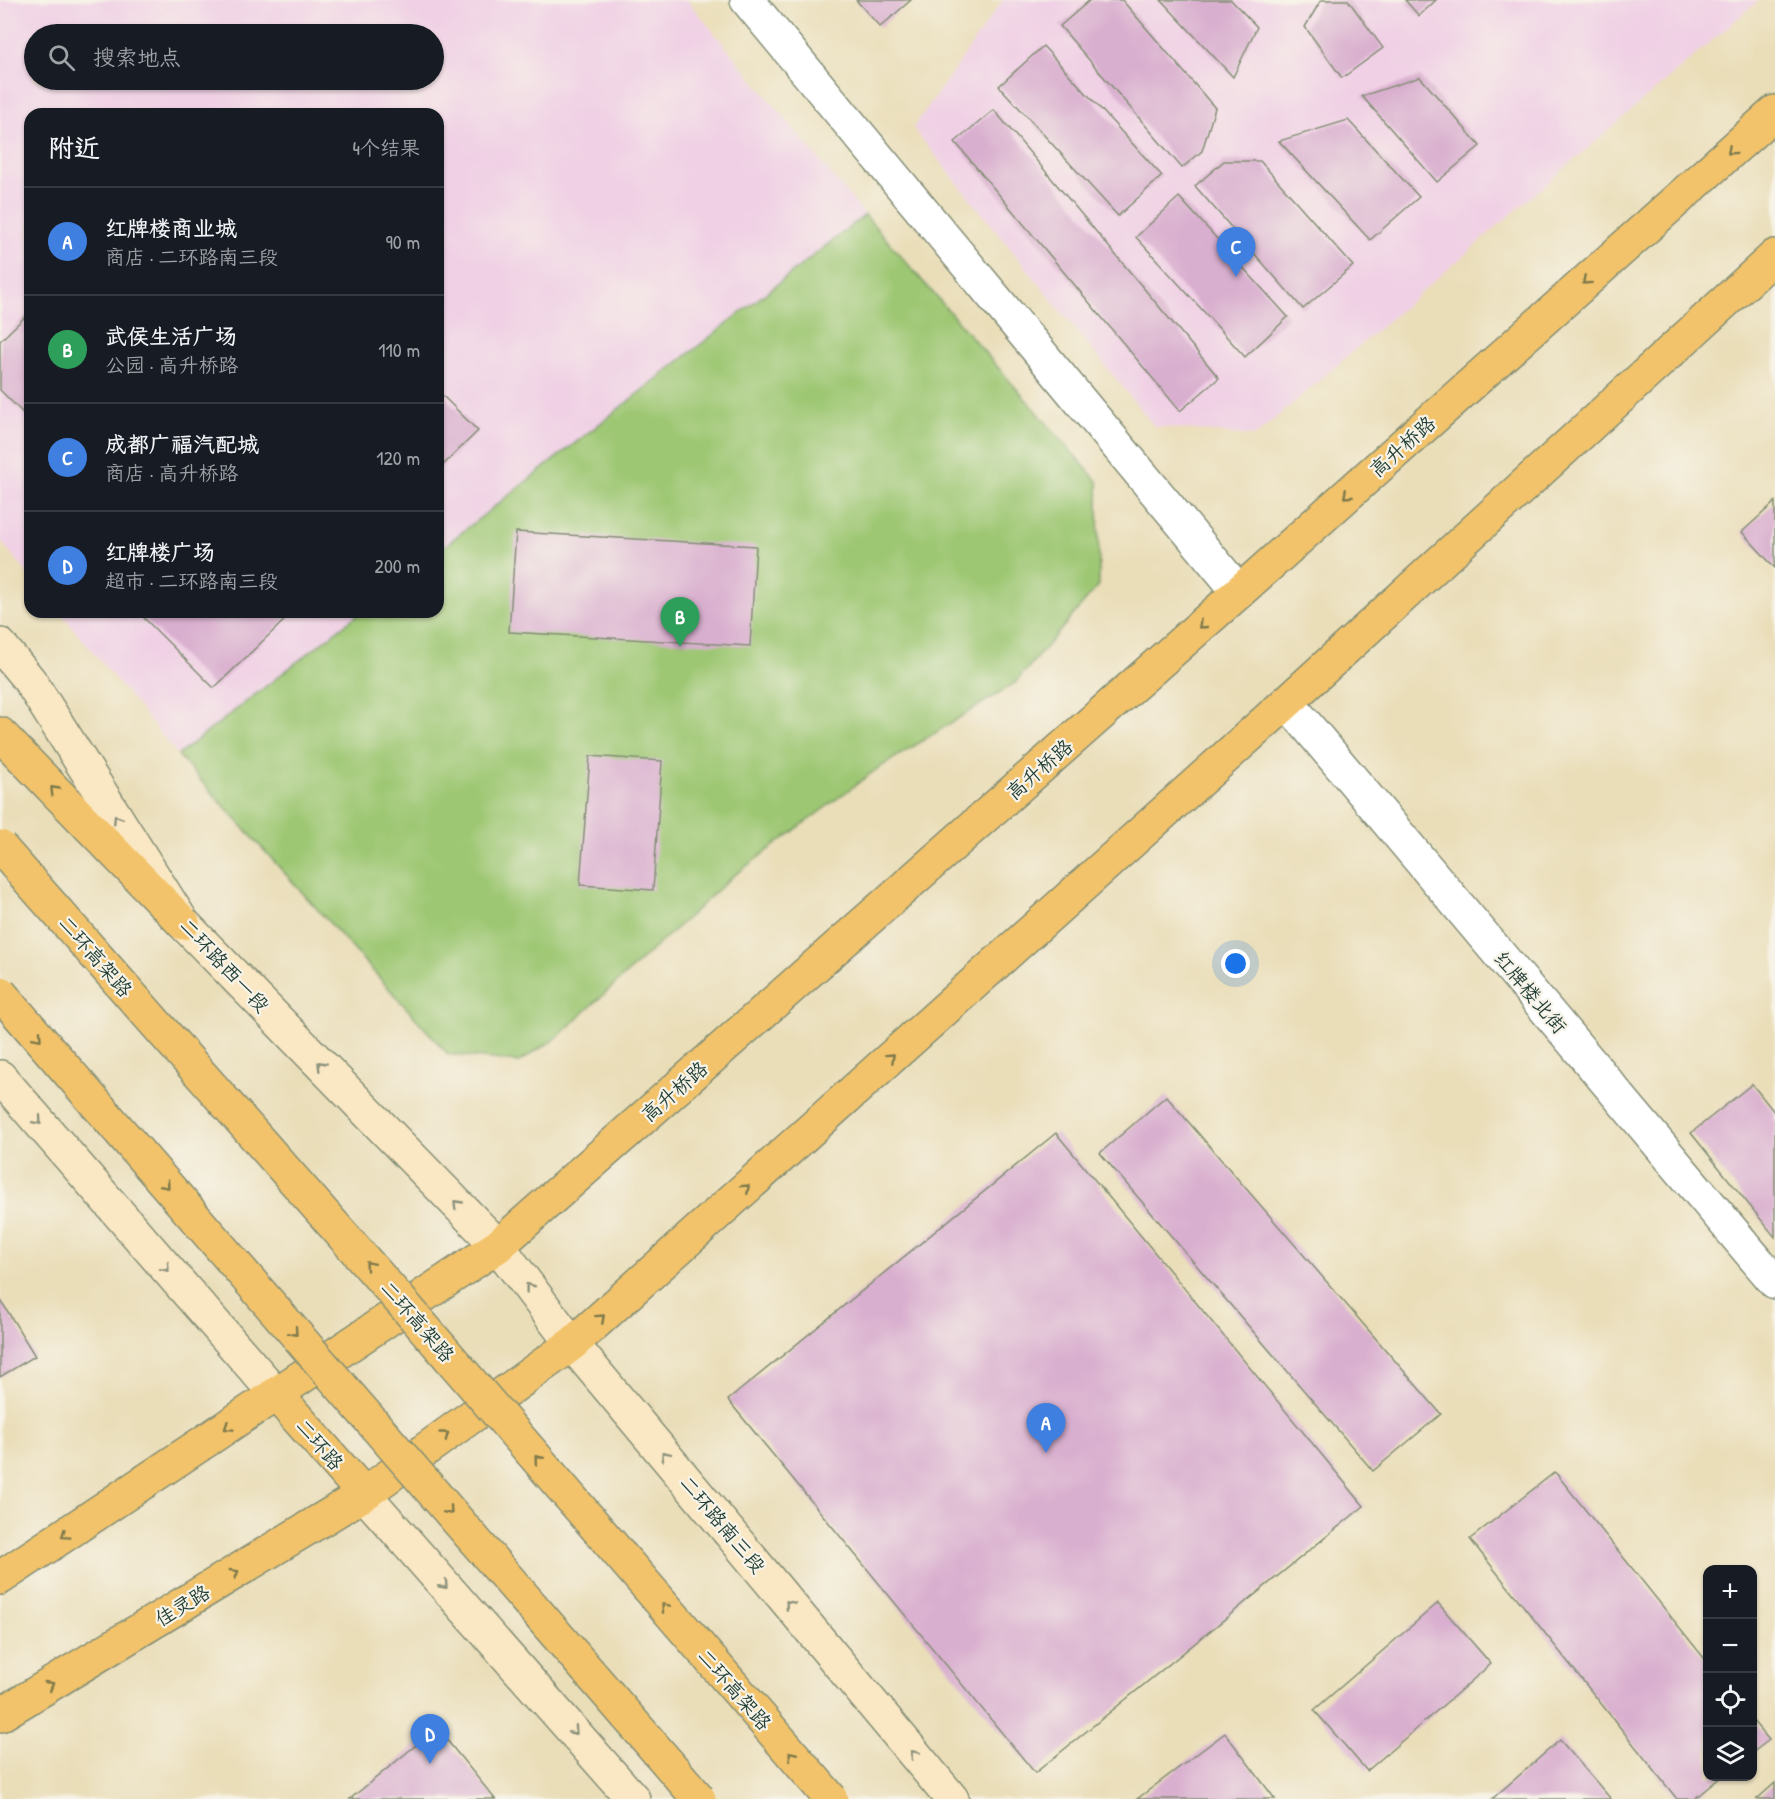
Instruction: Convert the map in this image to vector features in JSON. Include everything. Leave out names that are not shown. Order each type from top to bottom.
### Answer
[{"type":"main road","name":"高升桥路","points":[[276,1394],[498,1246],[1239,592],[1775,111]]},
{"type":"main road","points":[[633,1799],[364,1494],[572,1344],[1287,702],[1775,256]]},
{"type":"main road","name":"二环路西一段","points":[[0,645],[30,681],[183,923],[498,1246]]},
{"type":"main road","points":[[0,734],[183,923]]},
{"type":"main road","name":"二环高架路","points":[[0,847],[406,1307],[831,1799]]},
{"type":"main road","points":[[0,993],[699,1799]]},
{"type":"main road","points":[[0,1077],[276,1394],[0,1578]]},
{"type":"main road","name":"二环路南三段","points":[[498,1246],[572,1344],[952,1799]]},
{"type":"main road","name":"二环路","points":[[276,1394],[364,1494]]},
{"type":"main road","name":"佳灵路","points":[[0,1715],[364,1494]]},
{"type":"street","points":[[747,0],[1239,592]]},
{"type":"street","name":"红牌楼北街","points":[[1287,702],[1775,1282]]},
{"type":"shaded area","points":[[0,0],[687,0],[865,215],[444,546],[444,108],[24,108],[24,569],[0,540]]},
{"type":"shaded area","points":[[1003,0],[1759,0],[1255,436],[1154,426],[913,128]]},
{"type":"shaded area","points":[[65,618],[353,618],[178,755]]},
{"type":"green space","points":[[865,215],[1098,482],[1099,585],[1015,683],[877,769],[732,877],[555,1039],[519,1062],[448,1054],[178,755],[353,618],[444,618],[444,546]]},
{"type":"building","points":[[856,0],[911,0],[880,27]]},
{"type":"building","points":[[1090,0],[1122,0],[1215,108],[1202,151],[1182,168],[1060,26]]},
{"type":"building","points":[[1161,0],[1231,0],[1257,27],[1233,77]]},
{"type":"building","points":[[1321,0],[1348,0],[1383,48],[1342,78],[1305,27]]},
{"type":"building","points":[[1405,0],[1436,0],[1419,16]]},
{"type":"building","points":[[1043,46],[1162,176],[1118,216],[999,86]]},
{"type":"building","points":[[1420,77],[1480,146],[1437,182],[1362,96]]},
{"type":"building","points":[[994,110],[1219,378],[1180,411],[955,142]]},
{"type":"building","points":[[1348,120],[1419,197],[1370,240],[1279,141]]},
{"type":"building","points":[[1224,161],[1260,161],[1353,266],[1303,309],[1195,186]]},
{"type":"building","points":[[1179,197],[1288,317],[1245,357],[1136,237]]},
{"type":"building","points":[[24,318],[24,414],[0,390],[0,341]]},
{"type":"building","points":[[444,397],[478,431],[444,464]]},
{"type":"building","points":[[1775,502],[1775,568],[1742,532]]},
{"type":"building","points":[[516,532],[756,546],[750,646],[509,632]]},
{"type":"building","points":[[144,618],[287,618],[214,688]]},
{"type":"building","points":[[590,756],[662,761],[653,890],[580,885]]},
{"type":"building","points":[[1752,1084],[1775,1113],[1775,1237],[1691,1133]]},
{"type":"building","points":[[1166,1096],[1441,1414],[1373,1471],[1100,1153]]},
{"type":"building","points":[[1056,1133],[1364,1506],[1035,1773],[728,1400]]},
{"type":"building","points":[[0,1299],[35,1356],[0,1377]]},
{"type":"building","points":[[1555,1472],[1703,1657],[1703,1781],[1716,1781],[1694,1799],[1677,1799],[1470,1539]]},
{"type":"building","points":[[1438,1603],[1491,1664],[1367,1771],[1314,1710]]},
{"type":"building","points":[[1757,1726],[1769,1740],[1757,1749]]},
{"type":"building","points":[[437,1728],[495,1799],[350,1799]]},
{"type":"building","points":[[1225,1733],[1275,1799],[1137,1799]]},
{"type":"building","points":[[1560,1740],[1611,1799],[1492,1799]]},
{"type":"building","points":[[1775,1783],[1775,1799],[1757,1799]]},
{"type":"place","name":"成都广福汽配城","points":[[1236,277]]},
{"type":"place","name":"武侯生活广场","points":[[680,647]]},
{"type":"place","name":"红牌楼商业城","points":[[1046,1453]]},
{"type":"place","name":"红牌楼广场","points":[[430,1764]]}]
